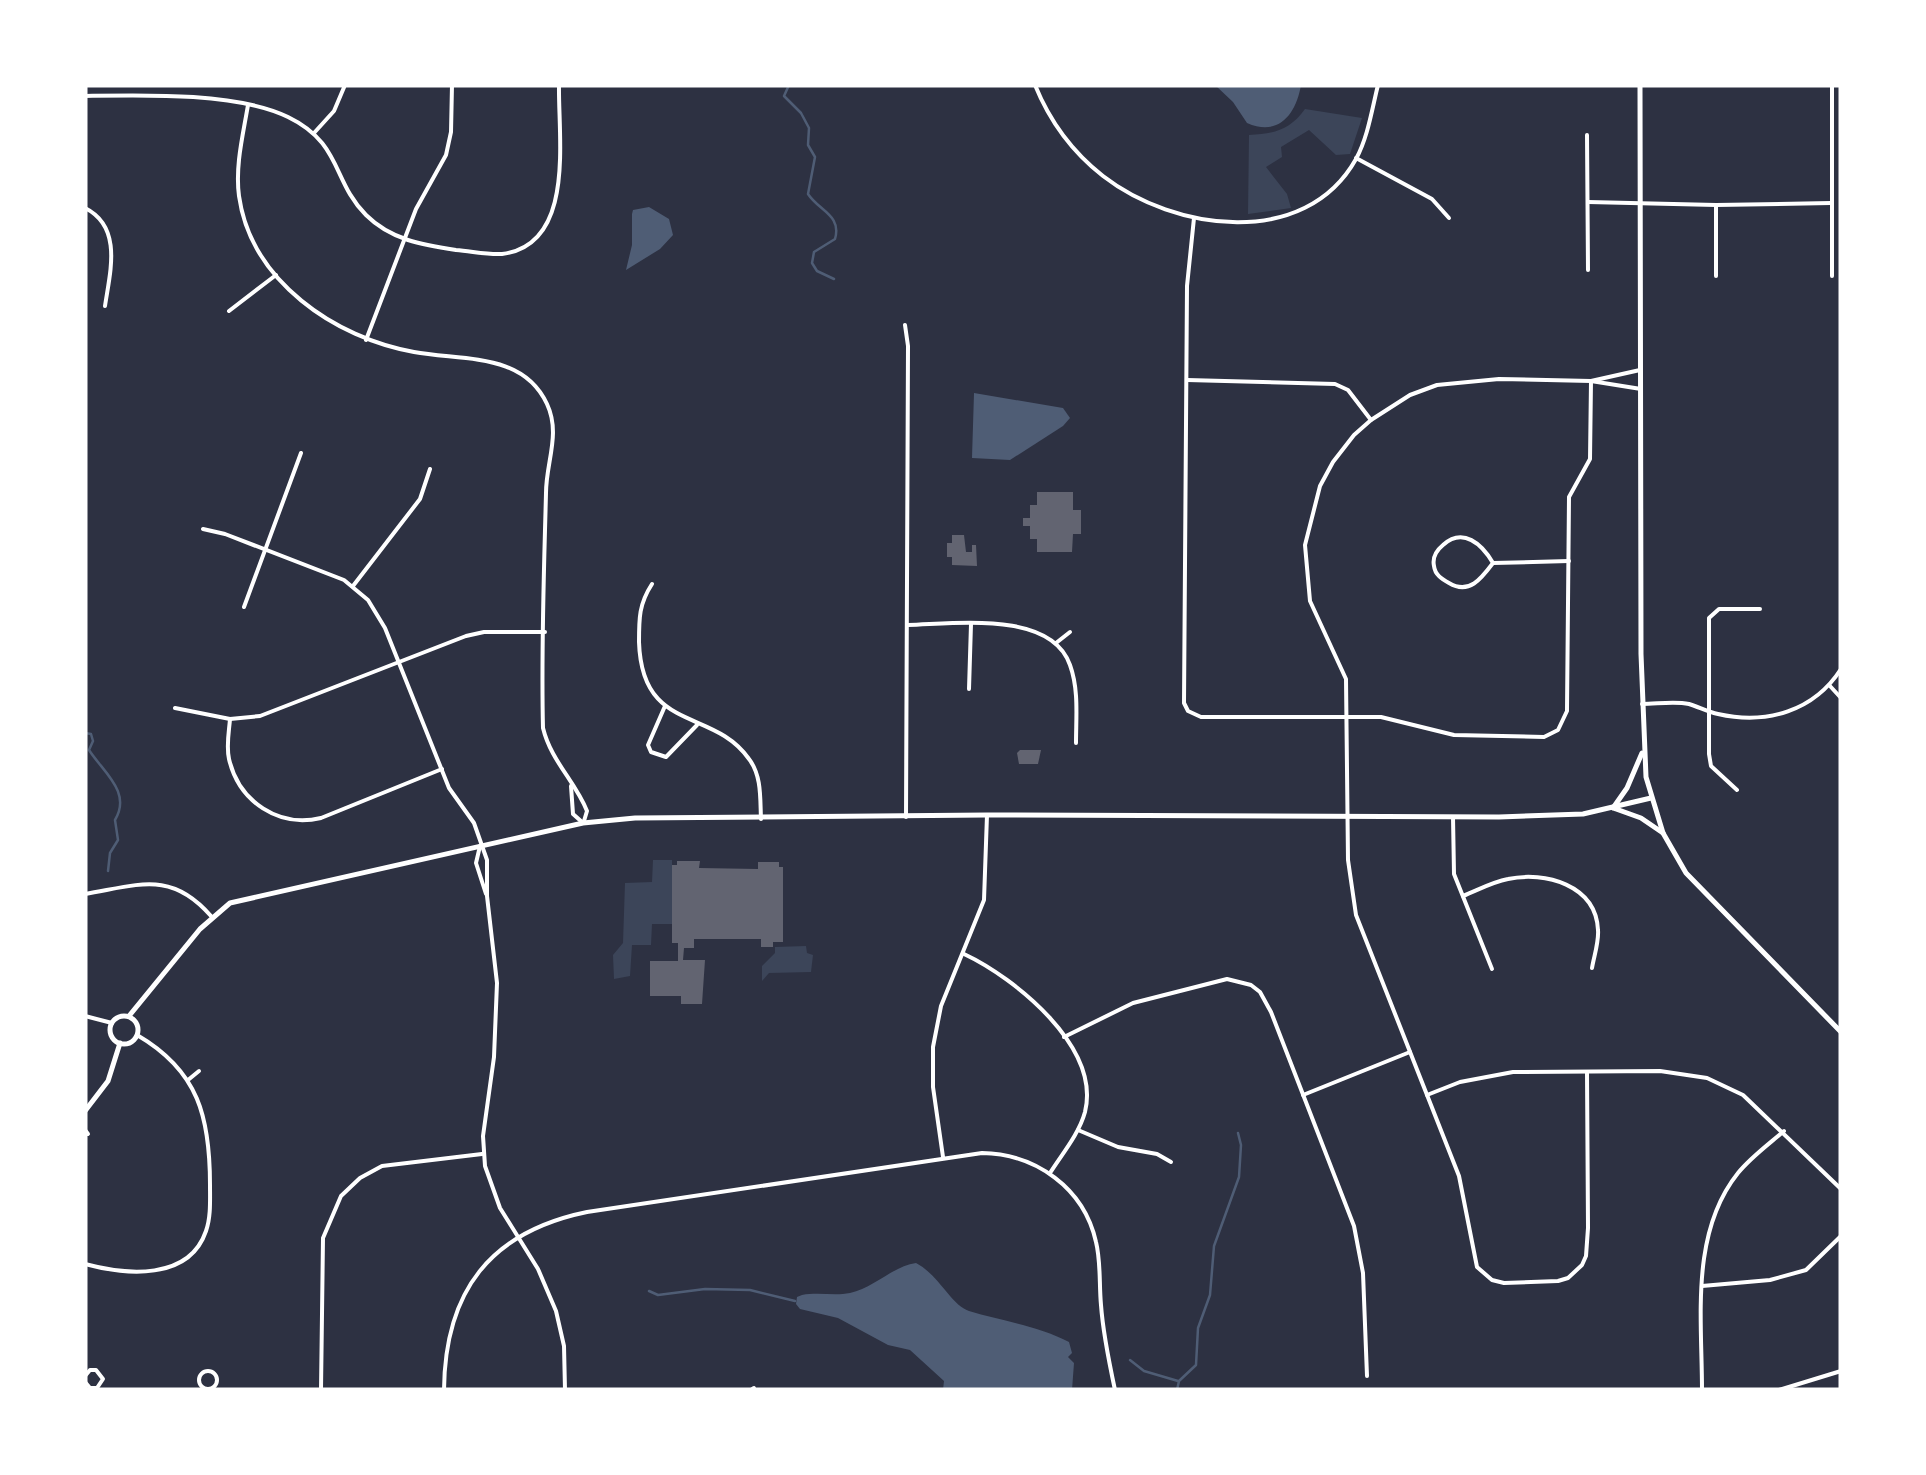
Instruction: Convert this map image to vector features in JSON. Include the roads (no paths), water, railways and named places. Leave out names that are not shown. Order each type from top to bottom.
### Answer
[{"type":"main road","points":[[1640,85],[1642,704],[1651,798],[1676,856],[1698,887],[1841,1032]]},
{"type":"main road","points":[[1613,808],[1644,750]]},
{"type":"main road","points":[[129,1016],[138,1026],[138,1036],[128,1044],[120,1043],[110,1033],[117,1017],[129,1016],[211,916],[241,898],[583,823],[635,818],[1583,814],[1651,798]]},
{"type":"main road","points":[[1613,808],[1664,832]]},
{"type":"main road","points":[[85,1111],[108,1081],[120,1043]]},
{"type":"street","points":[[147,85],[147,94]]},
{"type":"street","points":[[314,134],[334,111],[345,85]]},
{"type":"street","points":[[366,340],[416,209],[436,178],[450,143],[452,85]]},
{"type":"street","points":[[85,96],[147,94],[266,108],[289,117],[314,134],[337,163],[357,205],[378,226],[430,246],[496,254],[522,248],[539,236],[550,221],[557,200],[559,85]]},
{"type":"street","points":[[1035,85],[1060,134],[1100,174],[1143,200],[1194,218],[1230,222],[1289,216],[1312,205],[1339,182],[1356,158],[1378,85]]},
{"type":"street","points":[[1832,85],[1832,276]]},
{"type":"street","points":[[248,105],[239,170],[240,199],[249,230],[276,275],[320,316],[366,340],[415,352],[498,364],[525,373],[550,410],[554,437],[546,490],[544,728],[553,758],[588,812],[583,823],[573,814],[571,786]]},
{"type":"street","points":[[1587,135],[1588,270]]},
{"type":"street","points":[[1832,154],[1841,154]]},
{"type":"street","points":[[1356,158],[1432,199],[1449,218]]},
{"type":"street","points":[[1588,202],[1831,203]]},
{"type":"street","points":[[1716,205],[1716,276]]},
{"type":"street","points":[[85,208],[100,220],[110,241],[112,263],[105,306]]},
{"type":"street","points":[[1194,218],[1186,286],[1184,703],[1188,712],[1201,717],[1381,717],[1454,735],[1544,736],[1558,730],[1568,712],[1569,497],[1590,460],[1591,381]]},
{"type":"street","points":[[229,311],[276,275]]},
{"type":"street","points":[[905,325],[906,817]]},
{"type":"street","points":[[1591,381],[1641,370]]},
{"type":"street","points":[[1587,1072],[1586,1256],[1577,1272],[1558,1281],[1492,1280],[1477,1266],[1459,1176],[1356,915],[1349,880],[1346,679],[1310,601],[1305,545],[1310,517],[1326,474],[1354,435],[1410,395],[1437,386],[1499,378],[1591,381],[1641,388]]},
{"type":"street","points":[[1186,380],[1335,384],[1348,390],[1371,420]]},
{"type":"street","points":[[244,606],[301,453]]},
{"type":"street","points":[[353,586],[420,499],[430,470]]},
{"type":"street","points":[[203,529],[353,586],[376,609],[455,798],[474,823],[487,860],[497,1008],[484,1154],[494,1194],[538,1269],[556,1311],[564,1346],[565,1390]]},
{"type":"street","points":[[1493,563],[1475,541],[1462,536],[1449,540],[1436,551],[1434,567],[1439,578],[1458,589],[1469,588],[1493,563],[1568,561]]},
{"type":"street","points":[[652,584],[640,606],[640,650],[649,686],[665,706],[696,725],[723,734],[750,760],[759,784],[760,819]]},
{"type":"street","points":[[1707,604],[1714,611],[1760,609]]},
{"type":"street","points":[[1714,611],[1709,618],[1711,766],[1736,790]]},
{"type":"street","points":[[969,689],[971,624]]},
{"type":"street","points":[[908,625],[1028,628],[1056,642],[1069,660],[1076,684],[1076,743]]},
{"type":"street","points":[[175,708],[230,719],[275,713],[478,632],[545,632]]},
{"type":"street","points":[[1056,642],[1070,632]]},
{"type":"street","points":[[1642,704],[1686,704],[1749,718],[1775,715],[1813,701],[1841,669]]},
{"type":"street","points":[[1830,686],[1841,698]]},
{"type":"street","points":[[665,706],[648,745],[651,752],[666,756],[696,725]]},
{"type":"street","points":[[230,719],[228,753],[234,773],[260,808],[281,818],[321,818],[442,769]]},
{"type":"street","points":[[943,1157],[933,1047],[941,1006],[984,900],[987,815]]},
{"type":"street","points":[[1453,817],[1454,874],[1492,968]]},
{"type":"street","points":[[480,846],[476,862],[487,896]]},
{"type":"street","points":[[1463,896],[1508,879],[1545,878],[1575,888],[1584,895],[1599,932],[1592,968]]},
{"type":"street","points":[[85,894],[150,884],[171,885],[189,895],[211,916]]},
{"type":"street","points":[[964,954],[1000,973],[1028,996],[1076,1057],[1086,1085],[1085,1112],[1050,1174]]},
{"type":"street","points":[[1064,1037],[1133,1003],[1235,979],[1251,984],[1265,1000],[1347,1204],[1364,1272],[1367,1376]]},
{"type":"street","points":[[85,1016],[112,1023]]},
{"type":"street","points":[[85,1264],[116,1270],[165,1269],[184,1260],[200,1243],[210,1211],[210,1144],[205,1118],[188,1080],[162,1052],[138,1036]]},
{"type":"street","points":[[1303,1095],[1410,1052]]},
{"type":"street","points":[[188,1080],[200,1071]]},
{"type":"street","points":[[1427,1096],[1460,1082],[1494,1074],[1660,1071],[1707,1078],[1743,1094],[1841,1189]]},
{"type":"street","points":[[1078,1130],[1118,1147],[1157,1154],[1171,1162]]},
{"type":"street","points":[[1702,1390],[1705,1246],[1724,1193],[1740,1170],[1784,1131]]},
{"type":"street","points":[[444,1390],[446,1356],[458,1308],[485,1264],[517,1236],[552,1220],[943,1157],[996,1153],[1021,1159],[1050,1174],[1080,1202],[1095,1237],[1103,1324],[1115,1390]]},
{"type":"street","points":[[321,1390],[323,1238],[341,1196],[360,1178],[382,1166],[484,1154]]},
{"type":"street","points":[[1702,1286],[1770,1280],[1806,1270],[1841,1236]]},
{"type":"street","points":[[93,1370],[101,1373],[103,1382],[94,1389],[85,1379],[93,1370]]},
{"type":"street","points":[[1779,1390],[1841,1371]]},
{"type":"waterway","points":[[789,85],[784,96],[809,128],[808,145],[815,157],[808,194],[832,219],[836,231],[835,239],[814,252],[812,263],[817,271],[834,279]]},
{"type":"waterway","points":[[792,85],[802,85]]},
{"type":"waterway","points":[[85,733],[91,734],[89,750],[114,783],[120,800],[115,820],[118,840],[110,853],[108,871]]},
{"type":"waterway","points":[[1177,1390],[1179,1381],[1196,1365],[1198,1328],[1210,1295],[1214,1246],[1239,1177],[1238,1133]]},
{"type":"waterway","points":[[649,1291],[658,1295],[705,1289],[750,1290],[795,1301]]},
{"type":"waterway","points":[[1130,1360],[1144,1371],[1178,1381]]}]
